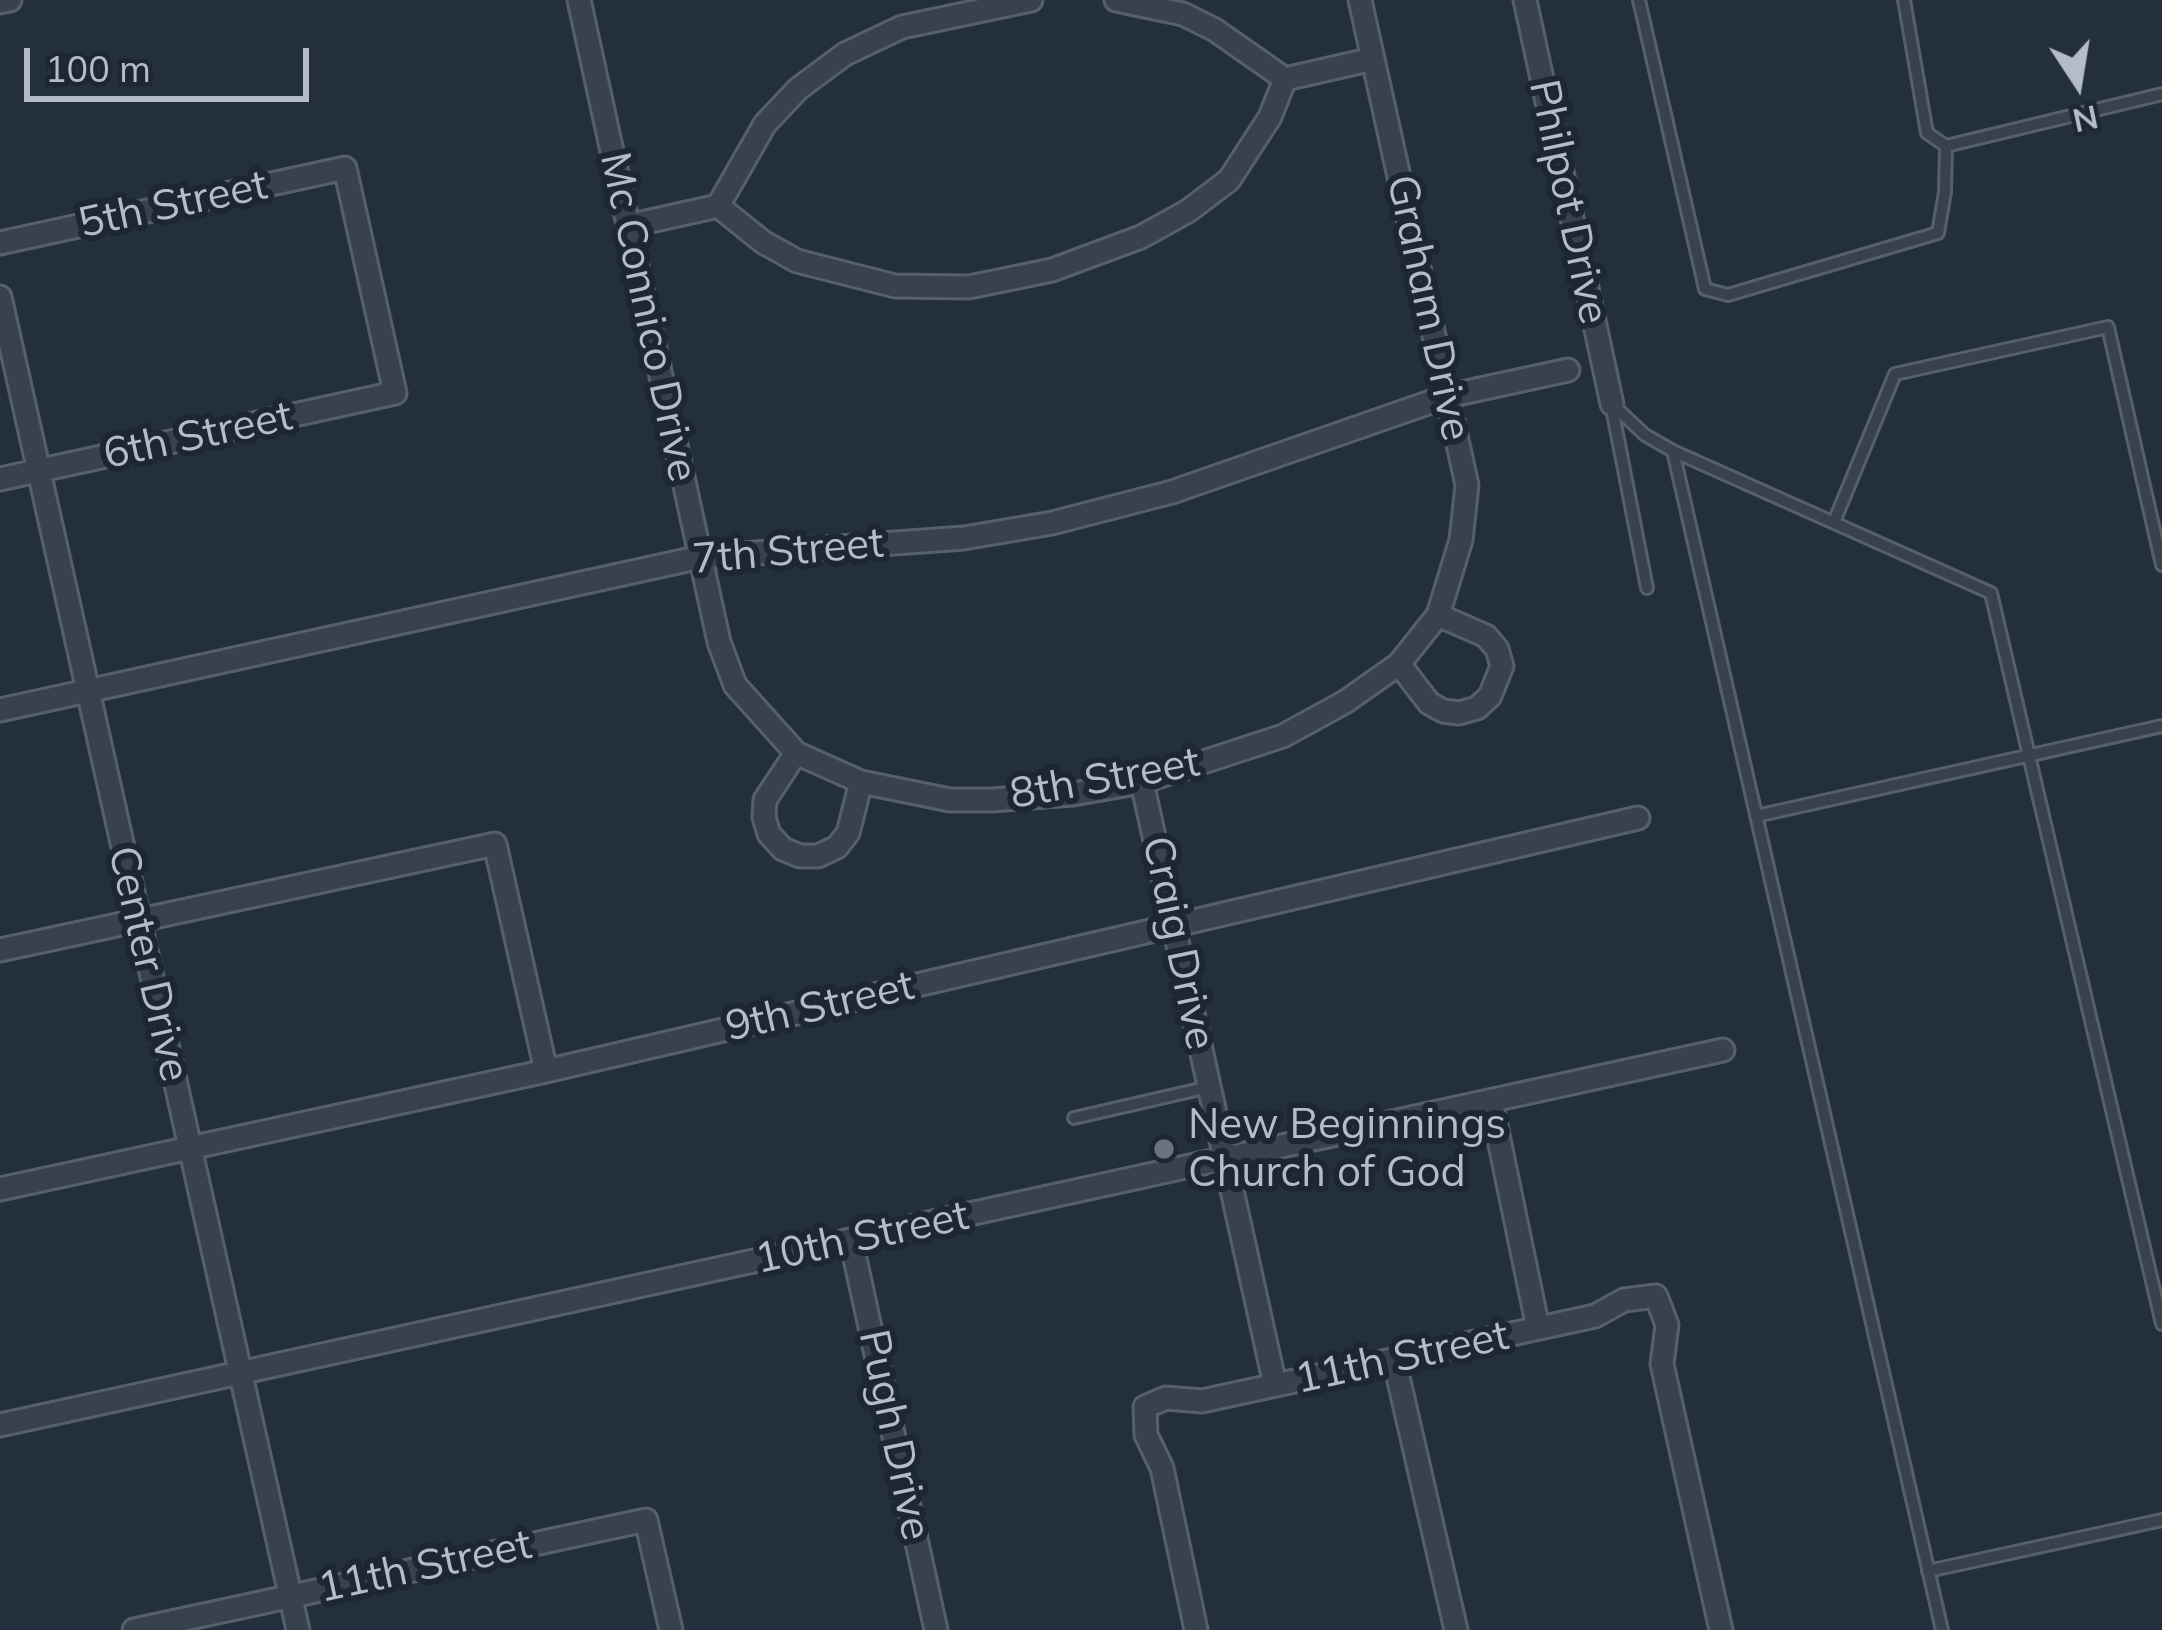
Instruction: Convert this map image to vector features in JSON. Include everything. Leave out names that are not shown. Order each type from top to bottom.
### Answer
[{"type":"street","points":[[0,2],[10,0]]},
{"type":"street","name":"Mc Connico Drive","points":[[579,0],[719,642],[735,685],[796,753]]},
{"type":"street","points":[[628,226],[718,206],[765,124],[798,89],[845,54],[902,27],[1031,0]]},
{"type":"street","points":[[1116,0],[1183,14],[1215,30],[1285,79],[1373,59]]},
{"type":"street","name":"Graham Drive","points":[[1360,0],[1467,484],[1461,540],[1438,615]]},
{"type":"street","name":"Philpot Drive","points":[[1525,0],[1612,404]]},
{"type":"street","points":[[718,206],[763,242],[797,261],[895,286],[969,287],[1052,270],[1141,237],[1189,212],[1228,180],[1270,117],[1285,79]]},
{"type":"street","name":"5th Street","points":[[0,243],[345,168],[395,393]]},
{"type":"street","name":"Center Drive","points":[[0,297],[298,1630]]},
{"type":"street","name":"7th Street","points":[[0,710],[701,557],[964,538],[1052,523],[1190,486],[1448,395],[1568,370]]},
{"type":"street","name":"6th Street","points":[[0,479],[395,393]]},
{"type":"street","points":[[1399,664],[1429,703],[1443,712],[1477,708],[1490,696],[1502,666],[1497,649],[1486,636],[1438,615]]},
{"type":"street","name":"8th Street","points":[[796,753],[861,782],[950,800],[1073,794],[1142,782],[1283,736],[1345,702],[1399,664],[1438,615]]},
{"type":"street","points":[[796,753],[765,800],[770,834],[783,849],[818,856],[837,847],[848,833],[861,782]]},
{"type":"street","name":"Craig Drive","points":[[1142,782],[1275,1385]]},
{"type":"street","name":"9th Street","points":[[0,1189],[546,1071],[1638,818]]},
{"type":"street","points":[[0,950],[495,844],[546,1071]]},
{"type":"street","name":"10th Street","points":[[0,1425],[1723,1051]]},
{"type":"street","points":[[1491,1101],[1538,1328]]},
{"type":"street","name":"Pugh Drive","points":[[851,1240],[936,1630]]},
{"type":"street","name":"11th Street","points":[[1196,1630],[1162,1468],[1146,1435],[1145,1407],[1166,1398],[1202,1401],[1595,1316],[1624,1300],[1656,1296],[1667,1325],[1662,1364],[1721,1630]]},
{"type":"street","points":[[1394,1359],[1456,1630]]},
{"type":"street","name":"11th Street","points":[[134,1630],[646,1520],[670,1630]]},
{"type":"lane","points":[[1639,0],[1705,289],[1728,296],[1938,233],[1946,146]]},
{"type":"lane","points":[[1904,0],[1927,133],[1946,146],[2162,94]]},
{"type":"lane","points":[[1834,522],[1895,374],[2108,327],[2162,565]]},
{"type":"lane","points":[[1612,404],[1645,435],[1673,452],[1991,593],[2162,1324]]},
{"type":"lane","points":[[1612,404],[1648,588]]},
{"type":"lane","points":[[1673,452],[1942,1630]]},
{"type":"lane","points":[[1756,816],[2162,726]]},
{"type":"lane","points":[[1074,1118],[1210,1088]]},
{"type":"lane","points":[[1928,1571],[2162,1520]]},
{"type":"place","name":"New Beginnings Church of God","points":[[1164,1149]]}]
